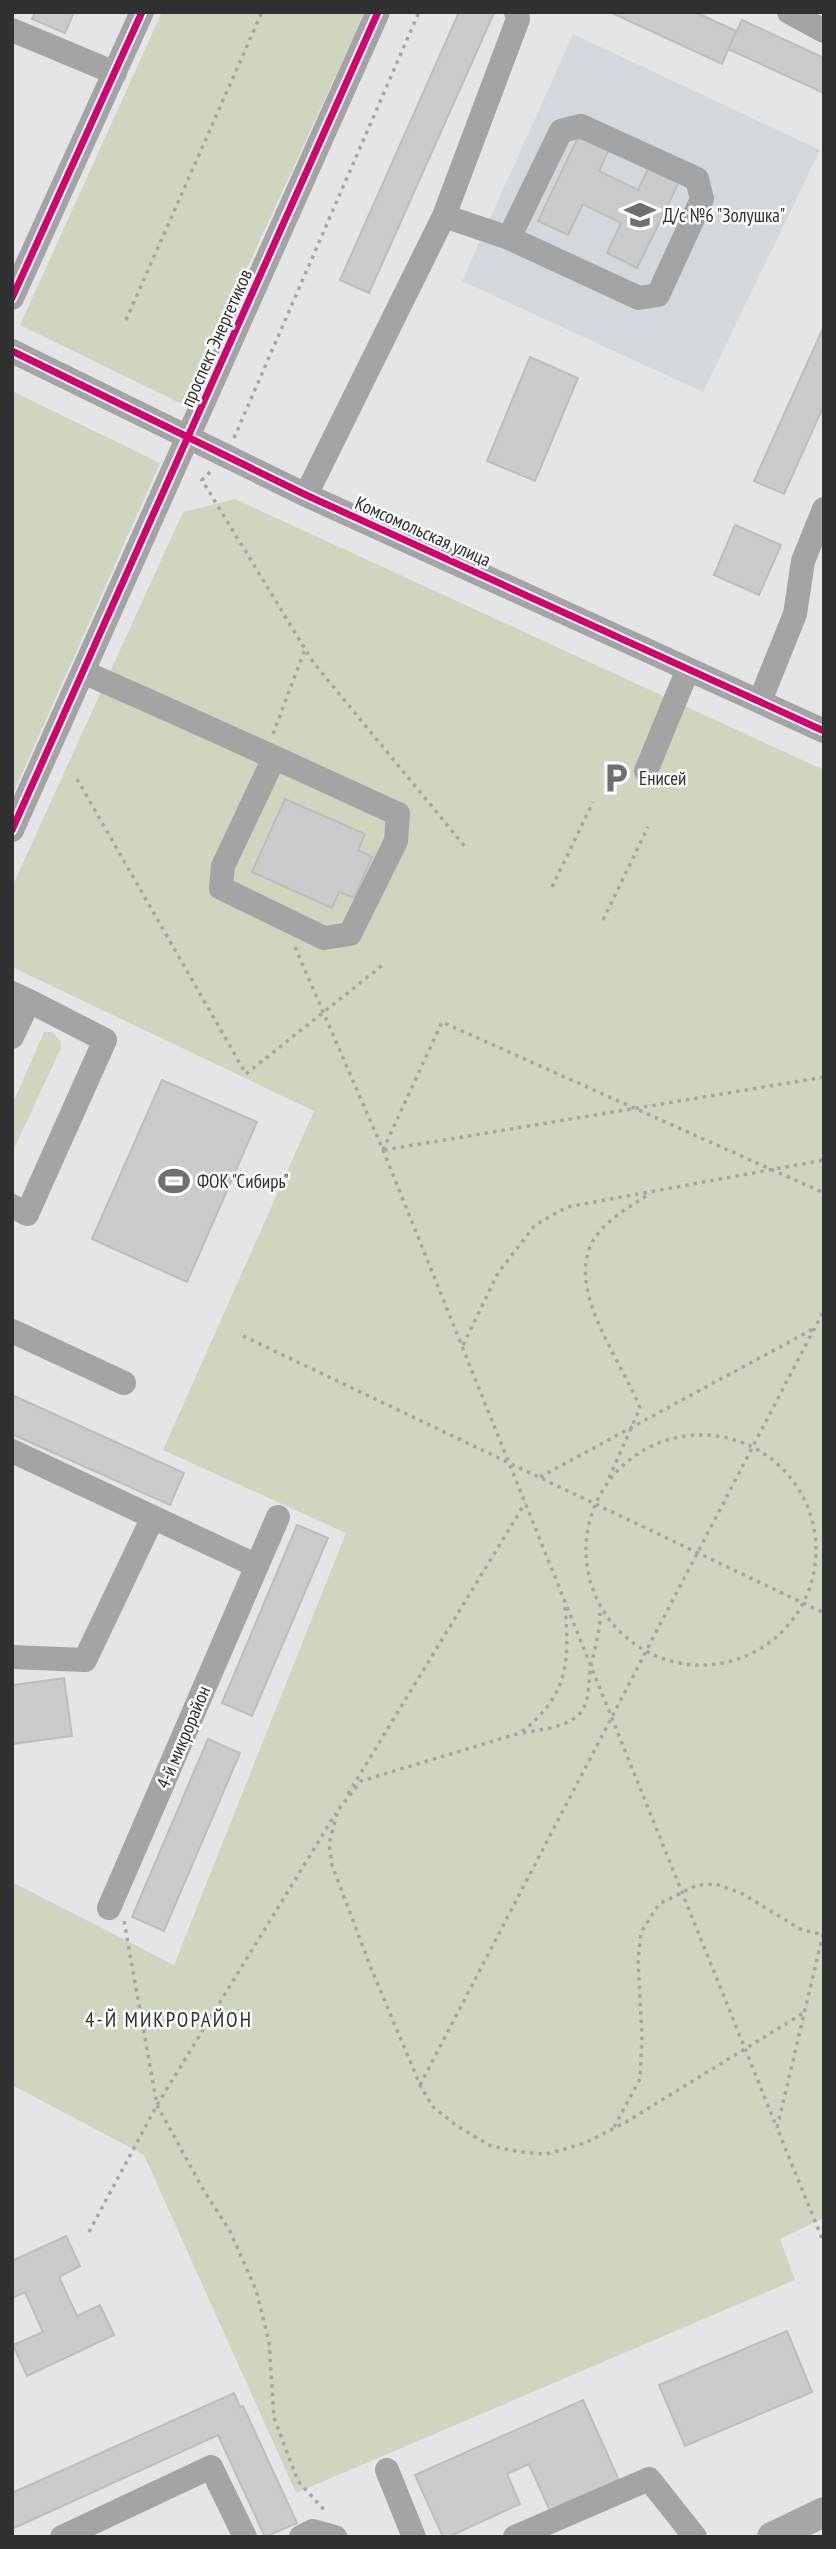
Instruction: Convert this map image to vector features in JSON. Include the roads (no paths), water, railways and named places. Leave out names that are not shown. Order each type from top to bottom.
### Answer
[{"type":"main road","points":[[772,2537],[824,2512]]},
{"type":"street","points":[[12,298],[142,12]]},
{"type":"street","name":"проспект Энергетиков","points":[[12,830],[378,12]]},
{"type":"street","points":[[306,495],[444,216],[518,19],[516,12]]},
{"type":"street","points":[[789,12],[824,31]]},
{"type":"street","points":[[12,30],[115,73]]},
{"type":"street","points":[[444,216],[509,238],[639,298],[658,295],[702,199],[697,179],[580,126],[561,131],[509,238]]},
{"type":"street","name":"Комсомольская улица","points":[[12,351],[306,495],[824,731]]},
{"type":"street","points":[[760,701],[795,614],[803,561],[824,509]]},
{"type":"street","points":[[646,771],[688,669]]},
{"type":"street","points":[[83,672],[272,750],[398,814],[396,841],[350,934],[324,938],[221,888],[223,866],[272,750]]},
{"type":"street","points":[[12,1037],[21,997],[105,1040],[27,1214],[12,1206]]},
{"type":"street","points":[[12,1331],[124,1383]]},
{"type":"street","points":[[12,1451],[257,1566]]},
{"type":"street","points":[[12,1657],[85,1660],[153,1517]]},
{"type":"street","name":"4-й микрорайон","points":[[117,1914],[278,1517]]},
{"type":"street","points":[[62,2537],[211,2467],[245,2537]]},
{"type":"street","points":[[387,2470],[414,2537]]},
{"type":"street","points":[[515,2537],[649,2479],[695,2537]]},
{"type":"street","points":[[301,2537],[313,2531],[335,2537]]},
{"type":"place","name":"Д/с №6 \"Золушка\"","points":[[640,215]]},
{"type":"place","name":"Енисей","points":[[616,778]]},
{"type":"place","name":"ФОК \"Сибирь\"","points":[[174,1181]]},
{"type":"district","name":"4-Й МИКРОРАЙОН","points":[[169,2019]]}]
